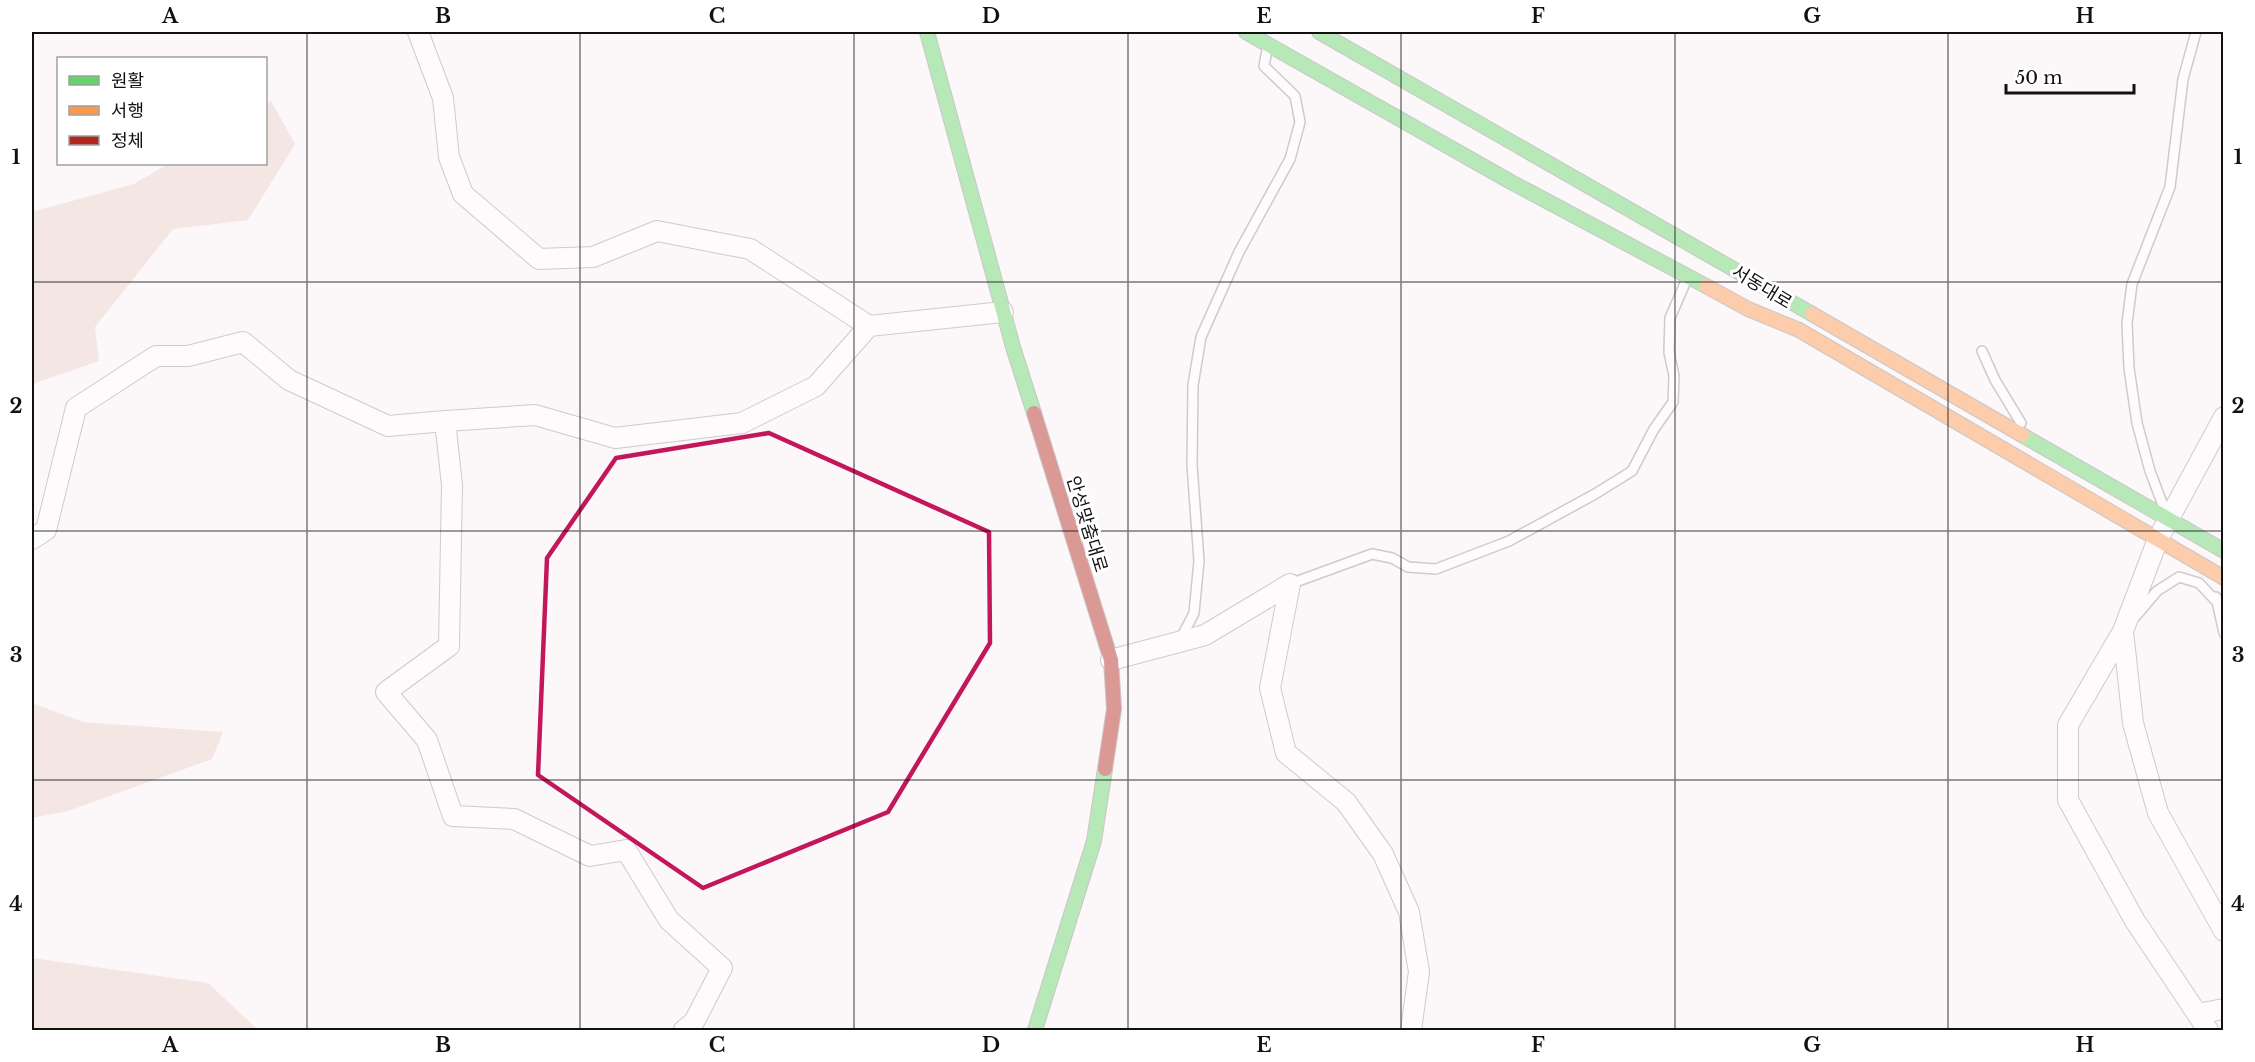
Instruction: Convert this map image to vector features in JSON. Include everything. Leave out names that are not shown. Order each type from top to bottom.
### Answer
[{"type":"main road","name":"안성맞춤대로","points":[[927,32],[1003,312],[1111,660],[1114,709],[1094,841],[1035,1030]]},
{"type":"main road","points":[[1246,32],[1511,182],[1687,277],[1748,309],[1799,330]]},
{"type":"main road","name":"서동대로","points":[[1319,32],[2223,551]]},
{"type":"main road","name":"서동대로","points":[[1593,210],[2218,575]]},
{"type":"main road","points":[[1766,272],[1783,284],[1812,314]]},
{"type":"street","points":[[418,32],[443,98],[449,157],[463,194],[539,259],[593,257],[657,231],[750,249],[869,326],[1003,312]]},
{"type":"street","points":[[32,539],[46,530],[76,408],[156,356],[188,356],[243,342],[289,380],[388,426],[535,415],[615,438],[742,423],[816,386],[869,326]]},
{"type":"street","points":[[2208,1030],[2135,921],[2068,800],[2068,725],[2123,631],[2158,539],[2223,417]]},
{"type":"street","points":[[445,421],[452,485],[449,646],[386,692],[427,740],[453,816],[514,819],[590,856],[626,850],[669,920],[722,968],[694,1022],[684,1030]]},
{"type":"street","points":[[1111,660],[1205,635],[1290,584]]},
{"type":"street","points":[[1290,584],[1270,688],[1286,753],[1346,802],[1383,854],[1392,873],[1409,912],[1419,972],[1411,1030]]},
{"type":"street","points":[[2123,631],[2133,723],[2158,813],[2223,932]]},
{"type":"street","points":[[2197,1014],[2223,1009]]},
{"type":"lane","points":[[2168,519],[2150,471],[2137,423],[2129,368],[2127,323],[2132,284],[2170,187],[2183,79],[2196,32]]},
{"type":"lane","points":[[1179,642],[1194,613],[1199,561],[1192,465],[1193,397],[1202,337],[1239,252],[1290,159],[1300,122],[1295,96],[1264,66],[1268,44]]},
{"type":"lane","points":[[1290,584],[1372,554],[1392,558],[1408,567],[1436,569],[1509,540],[1595,494],[1632,471],[1654,429],[1674,402],[1674,376],[1669,352],[1670,318],[1687,277]]},
{"type":"lane","points":[[1982,351],[1995,380],[2031,441]]},
{"type":"lane","points":[[2218,575],[2216,601],[2223,633]]},
{"type":"lane","points":[[2123,631],[2157,591],[2179,577],[2199,583],[2216,601]]},
{"type":"highlighted area","points":[[769,433],[989,532],[990,643],[888,812],[703,888],[538,775],[547,558],[616,458]]},
{"type":"shaded area","points":[[271,101],[295,144],[248,220],[173,229],[95,327],[99,361],[32,386],[32,212],[134,184],[166,165],[267,165],[267,104]]},
{"type":"shaded area","points":[[32,703],[83,722],[223,732],[212,759],[68,811],[32,818]]},
{"type":"shaded area","points":[[32,958],[208,983],[258,1030],[32,1030]]},
{"type":"traffic: fast","points":[[927,32],[1013,347],[1034,413]]},
{"type":"traffic: fast","points":[[1246,32],[1511,182],[1706,286]]},
{"type":"traffic: fast","points":[[1319,32],[1812,314]]},
{"type":"traffic: fast","points":[[2022,435],[2224,551]]},
{"type":"traffic: fast","points":[[1035,1030],[1094,841],[1105,769]]},
{"type":"traffic: slow","points":[[1706,286],[1748,309],[1799,330]]},
{"type":"traffic: slow","points":[[1812,314],[2022,435]]},
{"type":"traffic: slow","points":[[1799,330],[2224,578]]},
{"type":"traffic: jam","points":[[1034,413],[1111,660],[1114,709],[1105,769]]}]
